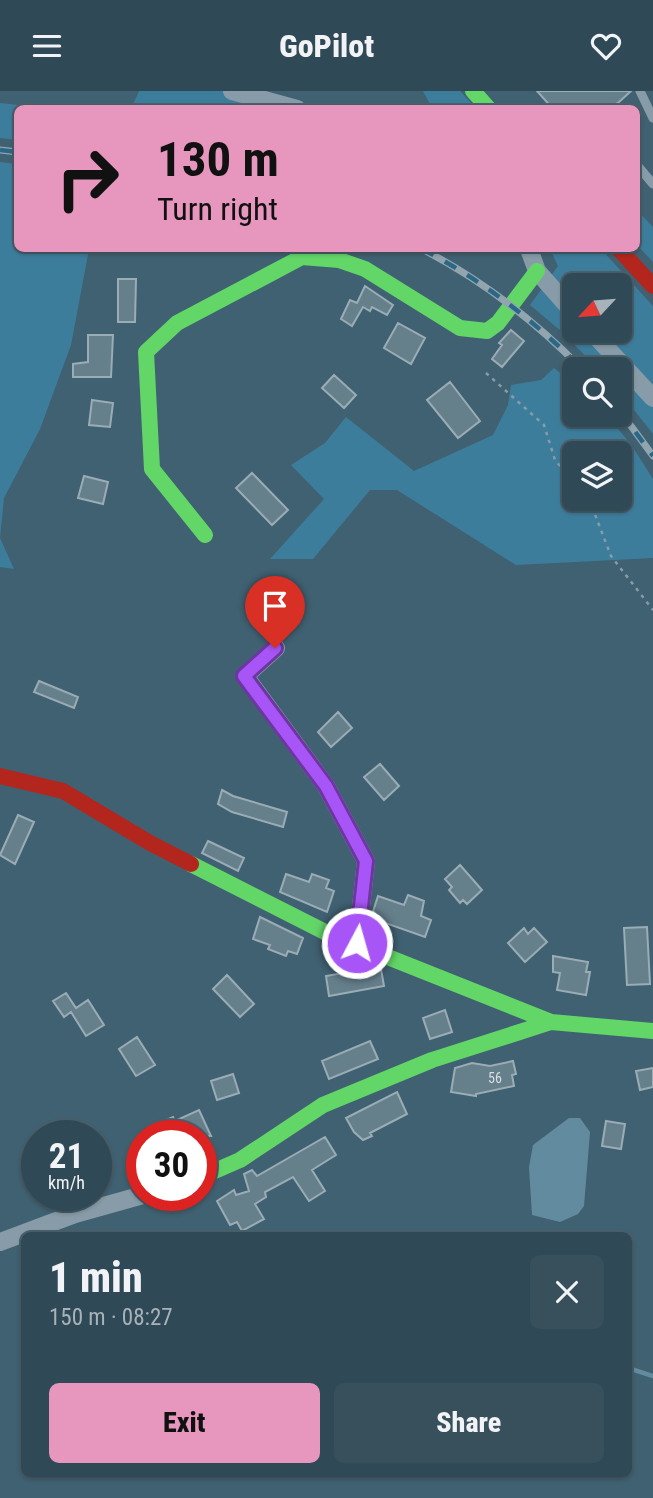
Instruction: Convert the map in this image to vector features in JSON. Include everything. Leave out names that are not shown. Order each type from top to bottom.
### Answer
[{"type":"street","points":[[232,91],[283,105]]},
{"type":"street","points":[[473,91],[485,105]]},
{"type":"street","points":[[530,252],[537,271],[562,299]]},
{"type":"street","points":[[622,252],[653,286]]},
{"type":"street","points":[[205,535],[152,469],[146,352],[177,323],[302,257],[339,260],[365,269],[460,328],[487,331],[498,323],[537,271]]},
{"type":"street","points":[[601,343],[653,398]]},
{"type":"street","points":[[275,648],[244,676],[326,786],[366,861],[357,943]]},
{"type":"street","points":[[0,776],[63,791],[150,843],[325,932],[551,1022],[653,1031]]},
{"type":"street","points":[[217,1170],[240,1160],[323,1105],[432,1060],[551,1022]]},
{"type":"street","points":[[27,1232],[75,1214],[126,1200]]},
{"type":"street","points":[[0,1242],[21,1234]]},
{"type":"lane","points":[[640,91],[653,118]]},
{"type":"lane","points":[[640,169],[653,185]]},
{"type":"path","points":[[486,373],[544,425],[555,460],[562,468]]},
{"type":"path","points":[[594,511],[611,555],[653,610]]},
{"type":"shaded area","points":[[139,91],[252,91],[250,105],[133,105]]},
{"type":"shaded area","points":[[423,91],[460,91],[473,105],[430,105]]},
{"type":"shaded area","points":[[0,103],[18,105],[14,105],[14,140],[0,138]]},
{"type":"shaded area","points":[[0,162],[14,164],[14,252],[88,252],[71,345],[40,429],[4,498],[0,538]]},
{"type":"shaded area","points":[[640,213],[653,227],[653,262],[640,248]]},
{"type":"shaded area","points":[[551,252],[604,252],[623,273],[562,273],[561,331],[530,305],[558,266]]},
{"type":"shaded area","points":[[632,283],[653,306],[653,434],[632,407],[632,357],[586,357],[573,343],[632,343]]},
{"type":"shaded area","points":[[554,368],[562,374],[562,427],[617,427],[628,441],[562,441],[562,511],[632,511],[632,446],[653,479],[653,558],[516,565],[397,490],[370,490],[313,559],[270,559],[324,499],[291,465],[325,443],[346,417],[414,471],[493,435],[508,405],[511,385],[541,380]]},
{"type":"shaded area","points":[[0,538],[14,569],[0,567]]},
{"type":"shaded area","points":[[569,1118],[580,1118],[590,1132],[584,1206],[578,1214],[560,1222],[532,1215],[529,1167],[533,1145]]},
{"type":"building","points":[[537,91],[631,91],[614,105],[549,105]]},
{"type":"building","points":[[118,279],[136,279],[135,322],[118,322]]},
{"type":"building","points":[[365,286],[393,305],[387,315],[372,307],[370,311],[363,307],[352,326],[341,319],[350,300],[357,303]]},
{"type":"building","points":[[398,323],[425,338],[411,364],[384,348]]},
{"type":"building","points":[[511,330],[524,341],[502,367],[492,359],[502,345],[499,343]]},
{"type":"building","points":[[88,335],[113,335],[111,377],[73,377],[73,364],[88,362]]},
{"type":"building","points":[[334,375],[356,395],[344,408],[322,388]]},
{"type":"building","points":[[450,382],[480,421],[458,438],[427,400]]},
{"type":"building","points":[[92,400],[113,403],[110,427],[89,425]]},
{"type":"building","points":[[252,473],[288,510],[272,525],[236,488]]},
{"type":"building","points":[[84,476],[108,482],[103,504],[78,498]]},
{"type":"building","points":[[39,681],[78,697],[74,708],[34,692]]},
{"type":"building","points":[[338,712],[352,728],[331,747],[318,732]]},
{"type":"building","points":[[380,764],[399,786],[384,800],[364,777]]},
{"type":"building","points":[[222,790],[233,796],[287,812],[283,827],[232,812],[218,804]]},
{"type":"building","points":[[18,815],[34,822],[15,864],[0,855]]},
{"type":"building","points":[[208,841],[244,858],[238,871],[202,853]]},
{"type":"building","points":[[460,865],[482,890],[467,904],[463,900],[460,903],[449,890],[452,887],[445,879]]},
{"type":"building","points":[[286,874],[309,882],[312,874],[329,880],[326,888],[334,891],[327,912],[280,892]]},
{"type":"building","points":[[408,895],[424,901],[421,916],[431,920],[425,937],[371,918],[378,896],[404,905]]},
{"type":"building","points":[[260,917],[303,938],[297,954],[288,951],[286,956],[268,949],[270,945],[253,939]]},
{"type":"building","points":[[647,927],[650,984],[627,985],[624,928]]},
{"type":"building","points":[[524,928],[528,934],[534,928],[547,942],[525,962],[508,943]]},
{"type":"building","points":[[553,956],[588,962],[586,972],[590,972],[586,995],[557,990],[560,973],[553,972]]},
{"type":"building","points":[[377,967],[381,969],[384,986],[329,996],[326,976]]},
{"type":"building","points":[[227,975],[254,1004],[240,1017],[213,989]]},
{"type":"building","points":[[66,993],[76,1008],[88,1000],[104,1025],[86,1036],[71,1012],[64,1017],[53,1001]]},
{"type":"building","points":[[445,1010],[452,1032],[430,1039],[423,1018]]},
{"type":"building","points":[[137,1037],[155,1065],[136,1076],[119,1049]]},
{"type":"building","points":[[370,1041],[378,1059],[329,1079],[322,1061]]},
{"type":"building","points":[[513,1061],[516,1074],[512,1075],[514,1086],[476,1096],[451,1092],[455,1068],[472,1063],[490,1066]]},
{"type":"building","points":[[653,1068],[653,1087],[640,1090],[636,1071]]},
{"type":"building","points":[[233,1074],[239,1093],[217,1100],[211,1081]]},
{"type":"building","points":[[397,1092],[407,1114],[370,1133],[372,1136],[363,1140],[354,1132],[346,1118]]},
{"type":"building","points":[[199,1110],[204,1120],[177,1120]]},
{"type":"building","points":[[606,1121],[625,1124],[621,1149],[602,1146]]},
{"type":"building","points":[[325,1137],[336,1155],[312,1170],[325,1191],[309,1201],[293,1177],[265,1192],[266,1197],[255,1204],[264,1219],[242,1231],[237,1222],[230,1225],[217,1201],[234,1190],[236,1195],[249,1191],[244,1174],[252,1170],[257,1176]]},
{"type":"waterway","points":[[632,1369],[653,1376]]},
{"type":"railway","points":[[0,150],[14,152]]},
{"type":"railway","points":[[428,252],[466,274],[507,303],[570,357]]},
{"type":"railway","points":[[632,427],[653,456]]},
{"type":"traffic: fast","points":[[473,91],[485,105]]},
{"type":"traffic: fast","points":[[205,535],[152,469],[146,352],[177,323],[302,257],[339,260],[365,269],[460,328],[487,331],[498,323],[537,271]]},
{"type":"traffic: fast","points":[[191,864],[325,932],[551,1022],[653,1031]]},
{"type":"traffic: fast","points":[[217,1170],[240,1160],[323,1105],[432,1060],[551,1022]]},
{"type":"traffic: jam","points":[[622,252],[653,286]]},
{"type":"traffic: jam","points":[[0,776],[63,791],[191,864]]},
{"type":"route","points":[[275,648],[244,676],[326,786],[366,861],[357,943]]}]
